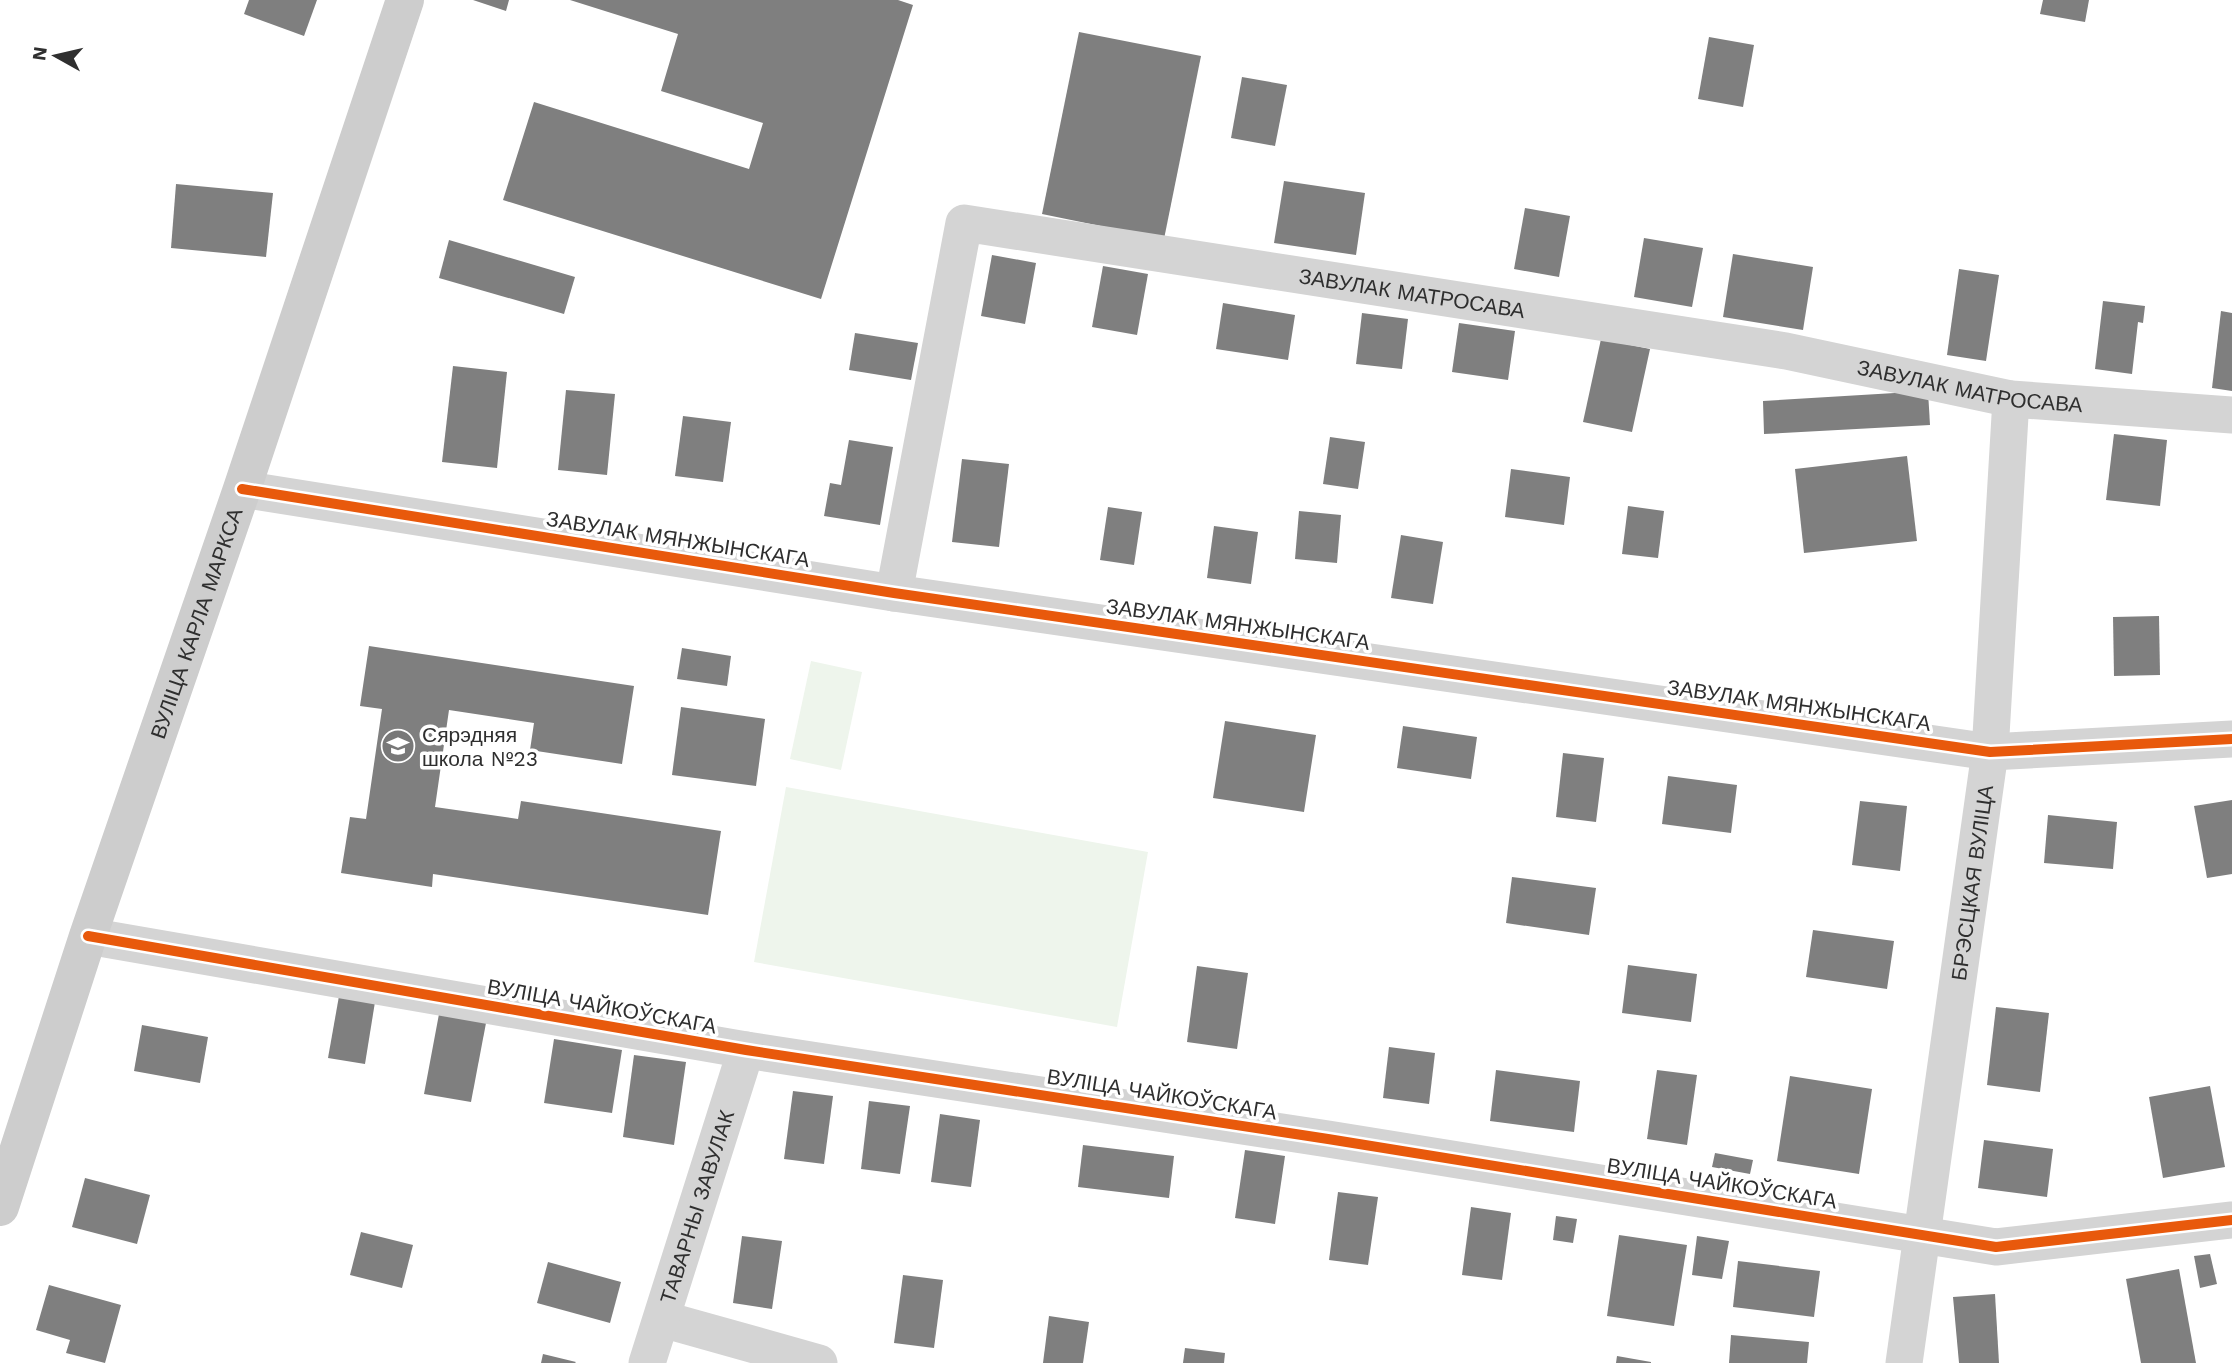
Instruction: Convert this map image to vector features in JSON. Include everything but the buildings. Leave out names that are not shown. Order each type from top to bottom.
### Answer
[{"type":"main road","name":"ВУЛІЦА КАРЛА МАРКСА","points":[[0,1208],[88,936],[242,489],[405,0]]},
{"type":"street","name":"ЗАВУЛАК МАТРОСАВА","points":[[894,593],[964,223],[1786,351],[2011,399],[2232,415]]},
{"type":"street","name":"БРЭСЦКАЯ ВУЛІЦА","points":[[1903,1363],[1990,752],[2011,399]]},
{"type":"street","name":"ЗАВУЛАК МЯНЖЫНСКАГА","points":[[242,489],[894,593],[1990,752],[2232,739]]},
{"type":"street","name":"ВУЛІЦА ЧАЙКОЎСКАГА","points":[[88,936],[746,1050],[1328,1139],[1996,1247],[2232,1220]]},
{"type":"street","name":"ТАВАРНЫ ЗАВУЛАК","points":[[647,1363],[746,1050]]},
{"type":"street","points":[[662,1319],[819,1363]]},
{"type":"shaded area","points":[[811,661],[862,672],[841,770],[790,759]]},
{"type":"shaded area","points":[[786,787],[1148,852],[1117,1027],[754,962]]},
{"type":"cycle path","points":[[242,489],[894,593],[1990,752],[2232,739]]},
{"type":"cycle path","points":[[88,936],[746,1050],[1328,1139],[1996,1247],[2232,1220]]},
{"type":"place","name":"Сярэдняя школа №23","points":[[398,746]]}]
